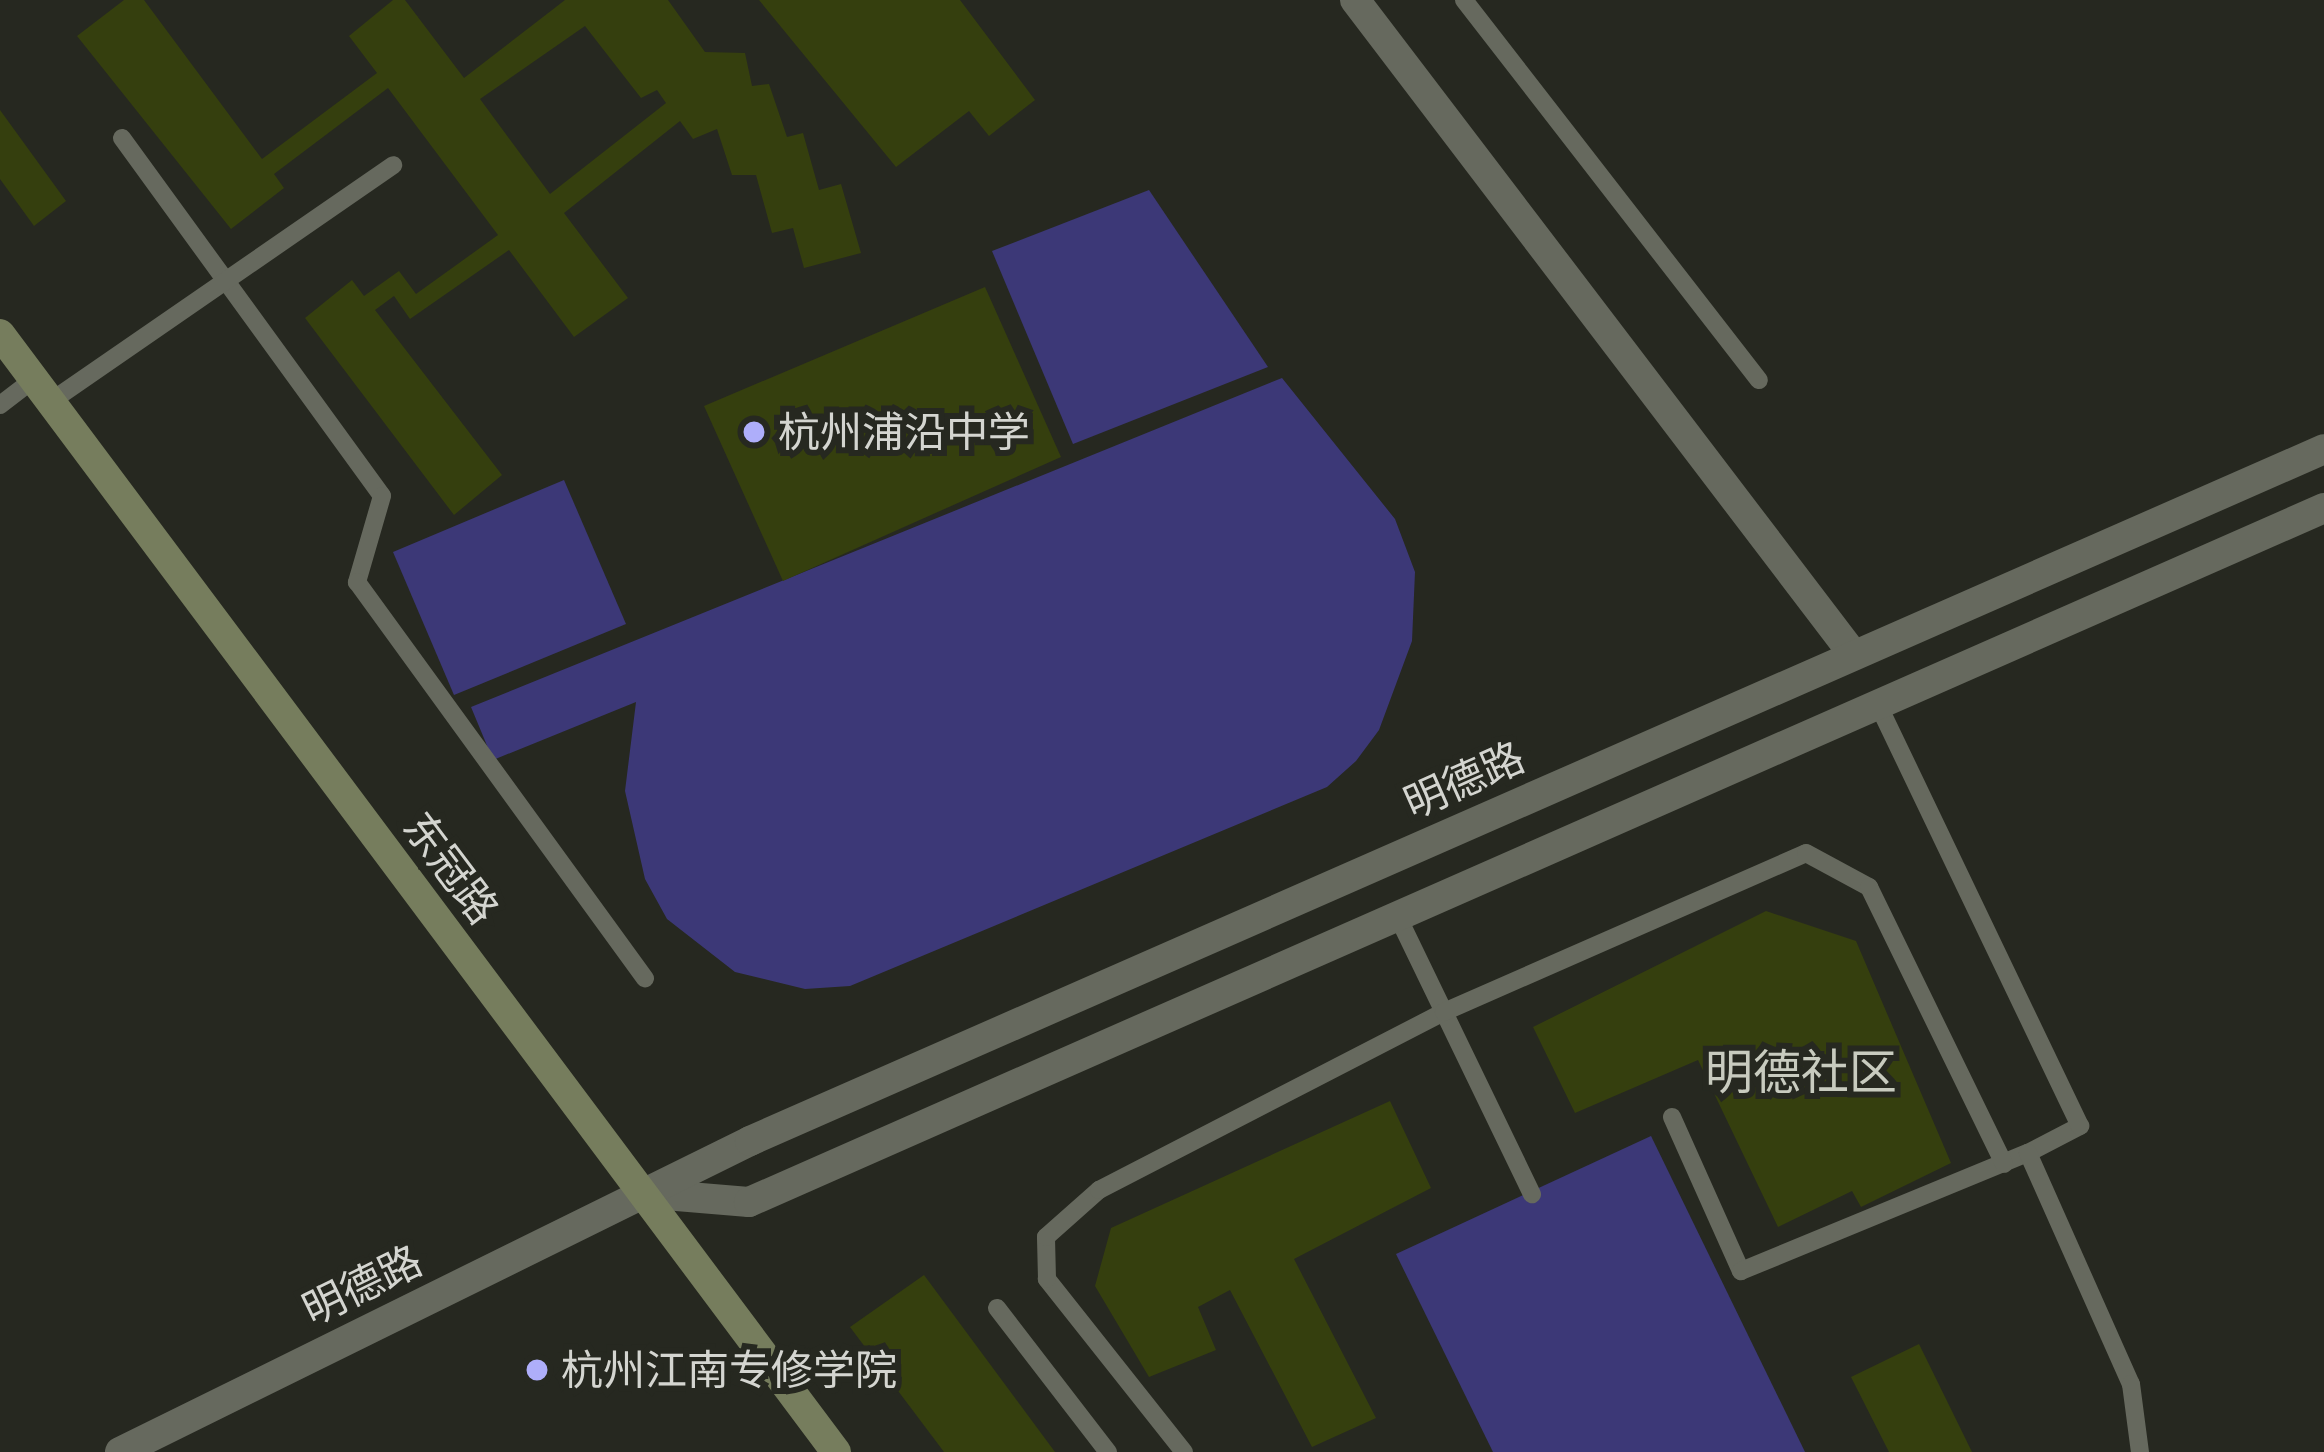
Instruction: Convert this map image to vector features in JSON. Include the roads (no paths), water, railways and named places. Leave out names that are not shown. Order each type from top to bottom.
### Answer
[{"type":"main road","name":"东冠路","points":[[0,334],[836,1452]]},
{"type":"street","points":[[1355,0],[1853,654]]},
{"type":"street","name":"明德路","points":[[120,1452],[641,1193],[2324,449]]},
{"type":"street","points":[[641,1193],[749,1202],[2324,508]]},
{"type":"lane","points":[[1465,0],[1759,380]]},
{"type":"lane","points":[[122,138],[382,496],[356,581],[645,978]]},
{"type":"lane","points":[[0,405],[42,391],[226,280],[393,165]]},
{"type":"lane","points":[[1672,1117],[1741,1271],[2029,1153],[2080,1126],[1878,705]]},
{"type":"lane","points":[[1184,1452],[1047,1279],[1046,1237],[1099,1190],[1444,1012],[1806,853],[1869,887],[2004,1163]]},
{"type":"lane","points":[[1398,917],[1532,1193]]},
{"type":"lane","points":[[2029,1153],[2131,1384],[2140,1452]]},
{"type":"lane","points":[[997,1308],[1108,1452]]},
{"type":"place","name":"杭州浦沿中学","points":[[754,432]]},
{"type":"place","name":"杭州江南专修学院","points":[[537,1370]]},
{"type":"district","name":"明德社区","points":[[1801,1072]]}]
